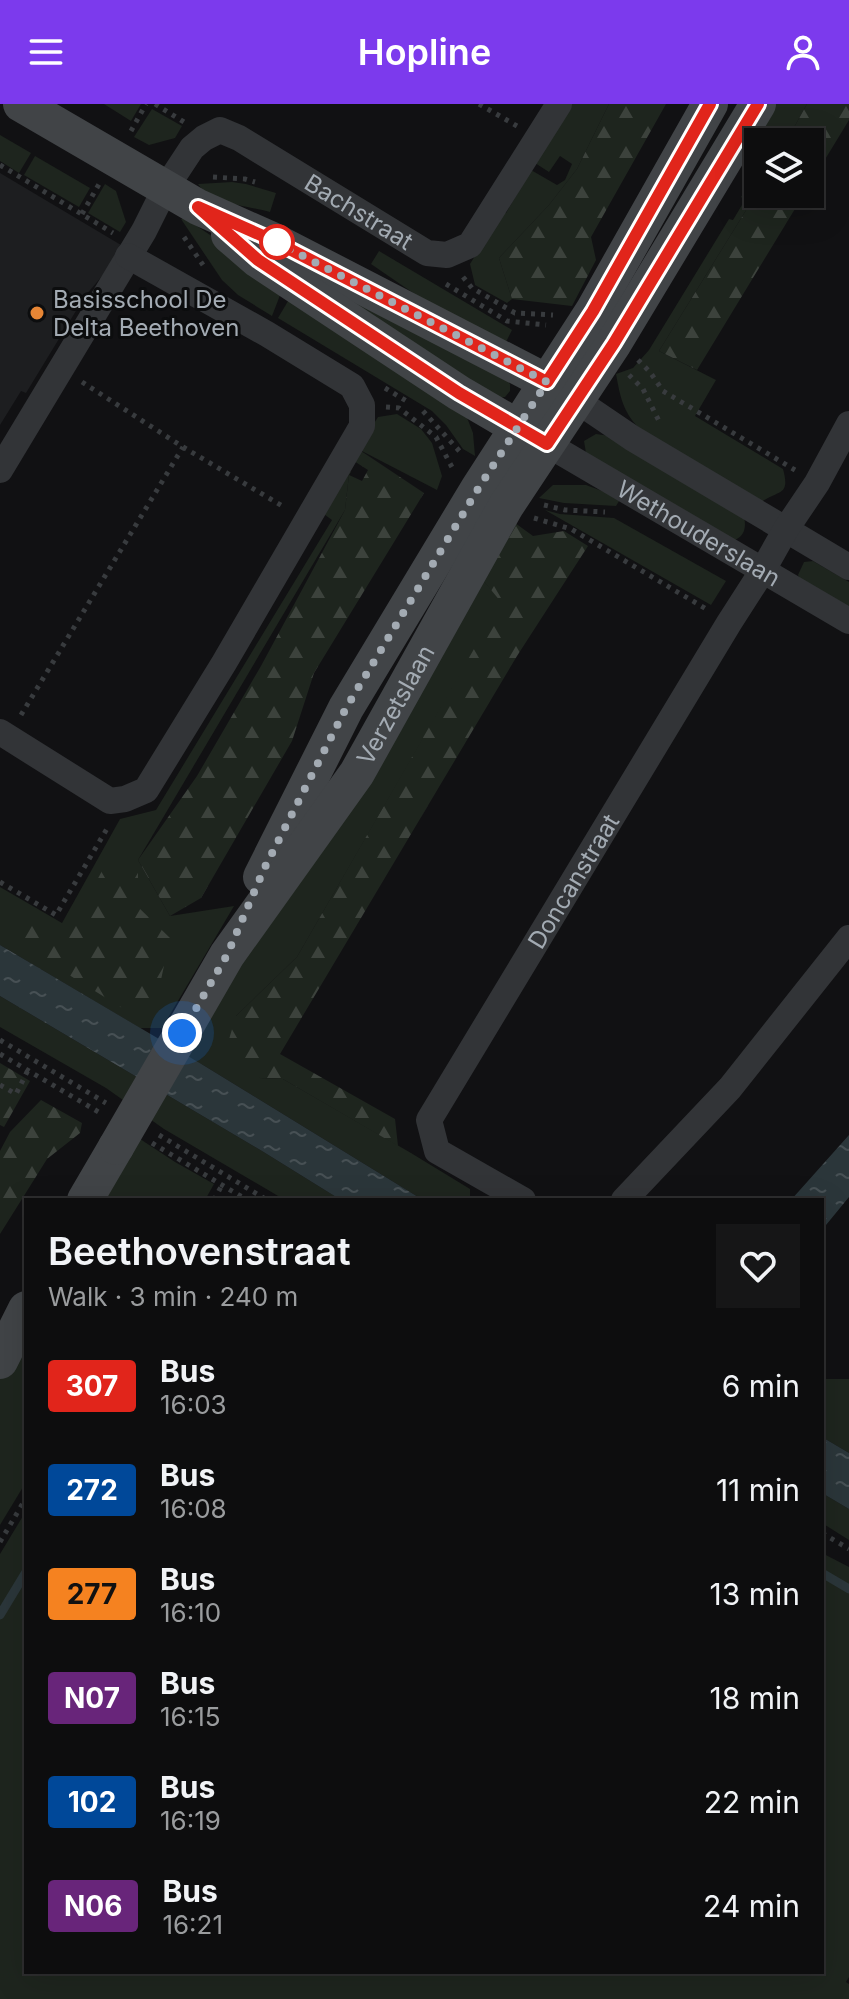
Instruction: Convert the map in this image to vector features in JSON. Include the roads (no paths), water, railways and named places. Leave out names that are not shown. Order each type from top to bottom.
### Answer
[{"type":"main road","points":[[21,104],[198,207],[272,240],[561,391]]},
{"type":"main road","name":"Verzetslaan","points":[[86,1198],[227,955],[264,869],[346,708],[478,489],[532,435],[561,391],[593,311],[710,104]]},
{"type":"main road","name":"Verzetslaan","points":[[561,391],[614,343],[758,104]]},
{"type":"main road","points":[[198,207],[258,260],[459,393],[532,435]]},
{"type":"main road","points":[[0,1321],[24,1291]]},
{"type":"main road","points":[[0,1361],[24,1313]]},
{"type":"street","name":"Bachstraat","points":[[165,189],[192,148],[220,130],[239,138],[427,253],[447,255],[470,245],[559,104]]},
{"type":"street","points":[[0,470],[144,231],[165,189]]},
{"type":"street","points":[[4,734],[110,801],[125,799],[146,790],[362,426],[362,405],[352,386],[131,251]]},
{"type":"street","name":"Wethouderslaan","points":[[561,391],[632,438],[849,567]]},
{"type":"street","name":"Doncanstraat","points":[[519,1198],[437,1151],[429,1120],[786,529],[817,483],[849,424]]},
{"type":"street","name":"Wethouderslaan","points":[[532,435],[849,621]]},
{"type":"street","points":[[626,1198],[730,1088],[849,938]]},
{"type":"water","points":[[0,945],[420,1198],[338,1198],[0,996]]},
{"type":"water","points":[[849,1135],[849,1197],[826,1225],[824,1198],[793,1198]]},
{"type":"water","points":[[824,1438],[849,1453],[849,1509],[824,1494]]},
{"type":"waterway","points":[[824,1574],[849,1589]]},
{"type":"waterway","points":[[0,1615],[24,1575]]},
{"type":"place","name":"Basisschool De Delta Beethoven","points":[[37,313]]}]
